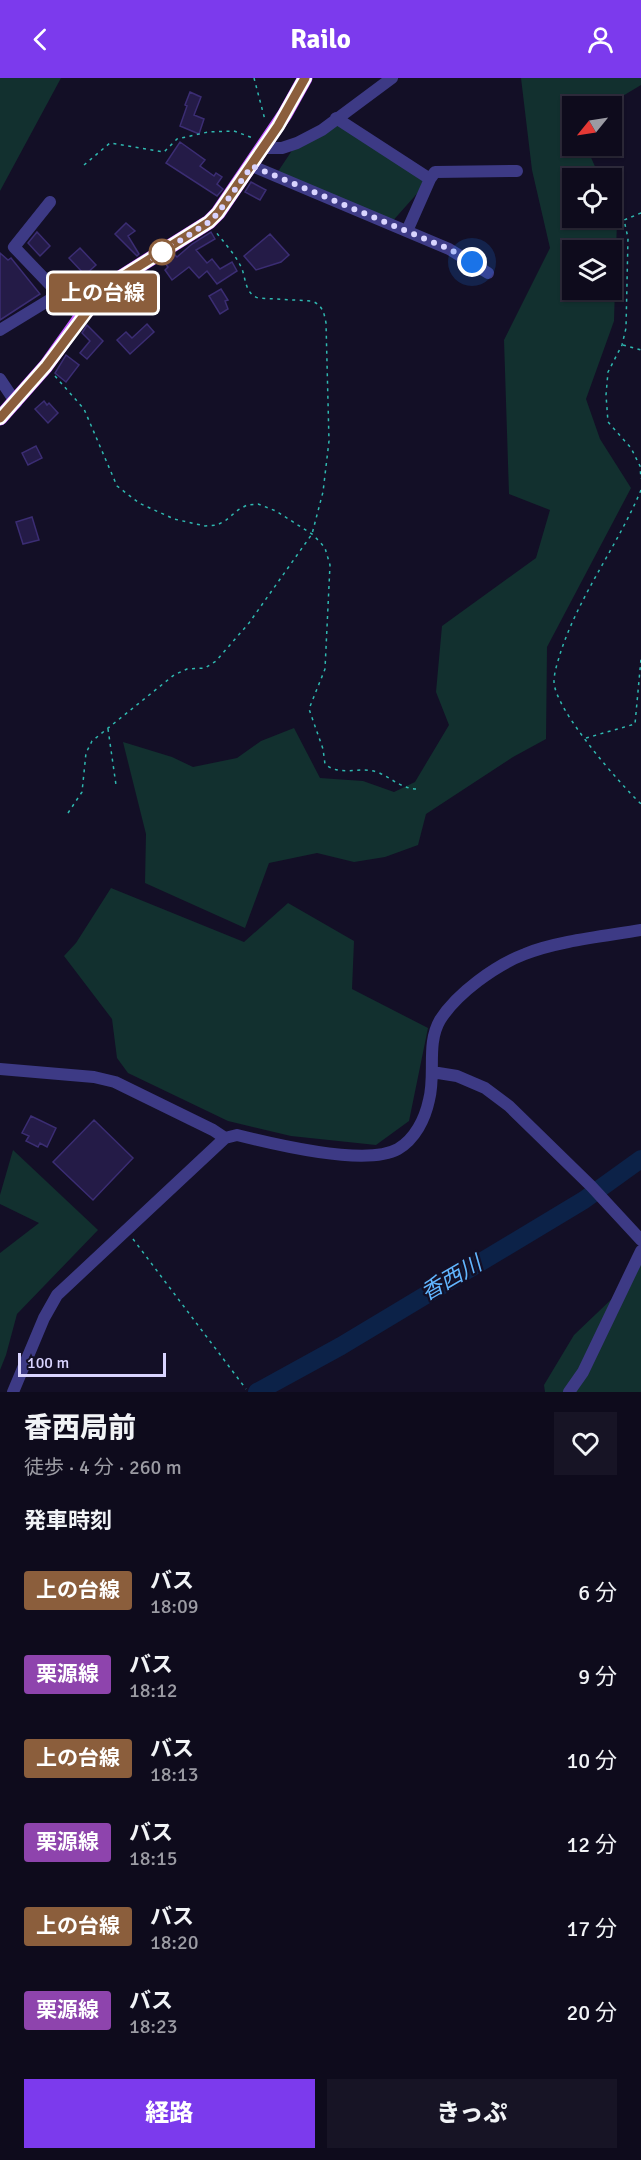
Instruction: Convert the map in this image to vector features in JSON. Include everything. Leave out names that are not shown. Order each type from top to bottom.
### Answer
[{"type":"main road","points":[[0,418],[16,403],[46,366],[81,317],[115,281],[209,222],[218,213],[267,143],[305,78]]},
{"type":"street","points":[[267,143],[282,148],[297,143],[322,130],[392,78]]},
{"type":"street","points":[[336,118],[430,179]]},
{"type":"street","points":[[252,166],[407,231],[462,256],[488,273]]},
{"type":"street","points":[[407,231],[435,172],[517,171]]},
{"type":"street","points":[[50,202],[14,247],[81,317]]},
{"type":"street","points":[[0,330],[59,294]]},
{"type":"street","points":[[0,379],[16,403]]},
{"type":"street","points":[[13,1392],[44,1318],[57,1295],[225,1138],[237,1135],[360,1157],[398,1149],[417,1131],[425,1116],[430,1098],[433,1043],[440,1021],[457,999],[479,980],[523,954],[641,930]]},
{"type":"street","points":[[0,1069],[94,1077],[116,1082],[225,1138]]},
{"type":"street","points":[[432,1072],[458,1076],[485,1088],[509,1106],[591,1186],[641,1240]]},
{"type":"street","points":[[569,1392],[583,1372],[641,1251]]},
{"type":"path","points":[[254,78],[267,143]]},
{"type":"path","points":[[84,165],[110,143],[164,152],[177,139],[221,130],[234,131],[267,143]]},
{"type":"path","points":[[641,213],[624,220],[628,238],[626,328],[622,345],[608,372],[606,395],[609,422],[631,448],[640,466],[641,479]]},
{"type":"path","points":[[68,813],[82,792],[86,753],[92,741],[174,675],[187,669],[204,668],[216,661],[249,623],[312,534],[322,492],[329,441],[324,311],[319,304],[312,301],[258,298],[252,295],[248,290],[238,260],[209,222]]},
{"type":"path","points":[[622,345],[641,350]]},
{"type":"path","points":[[46,366],[84,409],[117,486],[139,503],[174,519],[205,526],[217,525],[238,510],[258,504],[276,511],[312,534],[325,548],[330,565],[325,669],[309,709],[323,748],[325,764],[331,769],[342,771],[375,772],[405,788],[416,789]]},
{"type":"path","points":[[641,490],[631,514],[574,616],[557,665],[554,684],[571,722],[621,785],[641,804]]},
{"type":"path","points":[[585,738],[635,724],[641,658]]},
{"type":"path","points":[[107,729],[116,785]]},
{"type":"path","points":[[126,1230],[246,1389]]},
{"type":"green space","points":[[0,78],[61,78],[0,191]]},
{"type":"green space","points":[[521,78],[641,78],[641,85],[622,96],[562,96],[562,156],[590,156],[596,168],[562,168],[562,228],[617,228],[616,240],[562,240],[562,300],[615,300],[614,321],[586,399],[600,439],[631,488],[547,647],[546,739],[513,757],[426,814],[418,845],[385,857],[354,862],[317,853],[269,863],[245,928],[145,883],[146,834],[123,742],[172,757],[193,767],[237,758],[261,741],[294,728],[320,778],[363,781],[394,792],[415,782],[449,725],[436,692],[442,626],[536,558],[550,510],[509,494],[504,340],[550,248],[532,170]]},
{"type":"green space","points":[[336,118],[430,179],[390,224],[275,176],[297,143]]},
{"type":"green space","points":[[111,888],[244,942],[288,903],[354,941],[352,989],[428,1028],[409,1121],[376,1145],[291,1136],[228,1121],[128,1073],[117,1058],[112,1019],[64,956],[76,943]]},
{"type":"green space","points":[[13,1150],[98,1230],[17,1314],[0,1370],[0,1253],[39,1223],[0,1204],[0,1195]]},
{"type":"green space","points":[[641,1256],[641,1392],[545,1392],[544,1385],[574,1335],[618,1293]]},
{"type":"building","points":[[190,92],[201,97],[194,115],[204,119],[199,134],[180,126]]},
{"type":"building","points":[[180,142],[205,160],[200,166],[214,176],[216,173],[222,177],[217,184],[223,189],[217,196],[166,163]]},
{"type":"building","points":[[251,182],[266,190],[260,200],[245,192]]},
{"type":"building","points":[[126,223],[135,231],[128,236],[139,254],[137,256],[115,234]]},
{"type":"building","points":[[37,232],[50,246],[40,256],[28,243]]},
{"type":"building","points":[[211,232],[215,239],[196,250],[207,263],[212,259],[220,269],[232,262],[237,271],[217,284],[207,271],[199,278],[189,267],[172,280],[165,270],[168,267],[164,262],[175,255],[177,257]]},
{"type":"building","points":[[270,234],[289,255],[281,262],[256,270],[244,256]]},
{"type":"building","points":[[80,248],[96,265],[85,275],[69,258]]},
{"type":"building","points":[[0,253],[8,260],[11,258],[40,294],[0,320]]},
{"type":"building","points":[[221,289],[228,300],[225,301],[228,309],[220,314],[209,296]]},
{"type":"building","points":[[147,324],[154,332],[130,354],[117,340],[126,332],[132,338]]},
{"type":"building","points":[[87,325],[103,341],[87,359],[80,353],[90,341],[82,333]]},
{"type":"building","points":[[66,355],[79,365],[66,382],[55,373]]},
{"type":"building","points":[[44,401],[58,413],[48,423],[35,409]]},
{"type":"building","points":[[36,446],[42,458],[28,465],[22,453]]},
{"type":"building","points":[[32,517],[39,540],[23,544],[16,522]]},
{"type":"building","points":[[31,1116],[56,1128],[47,1147],[40,1143],[38,1147],[26,1141],[29,1136],[22,1133]]},
{"type":"building","points":[[94,1120],[133,1158],[93,1200],[53,1162]]},
{"type":"waterway","name":"香西川","points":[[257,1392],[341,1346],[584,1200],[641,1159]]},
{"type":"bus line","name":"上の台線","points":[[0,418],[16,403],[46,366],[81,317],[115,281],[209,222],[218,213],[278,126],[305,78]]},
{"type":"route","points":[[162,252],[153,258],[209,222],[252,166],[449,249],[472,262]]}]
